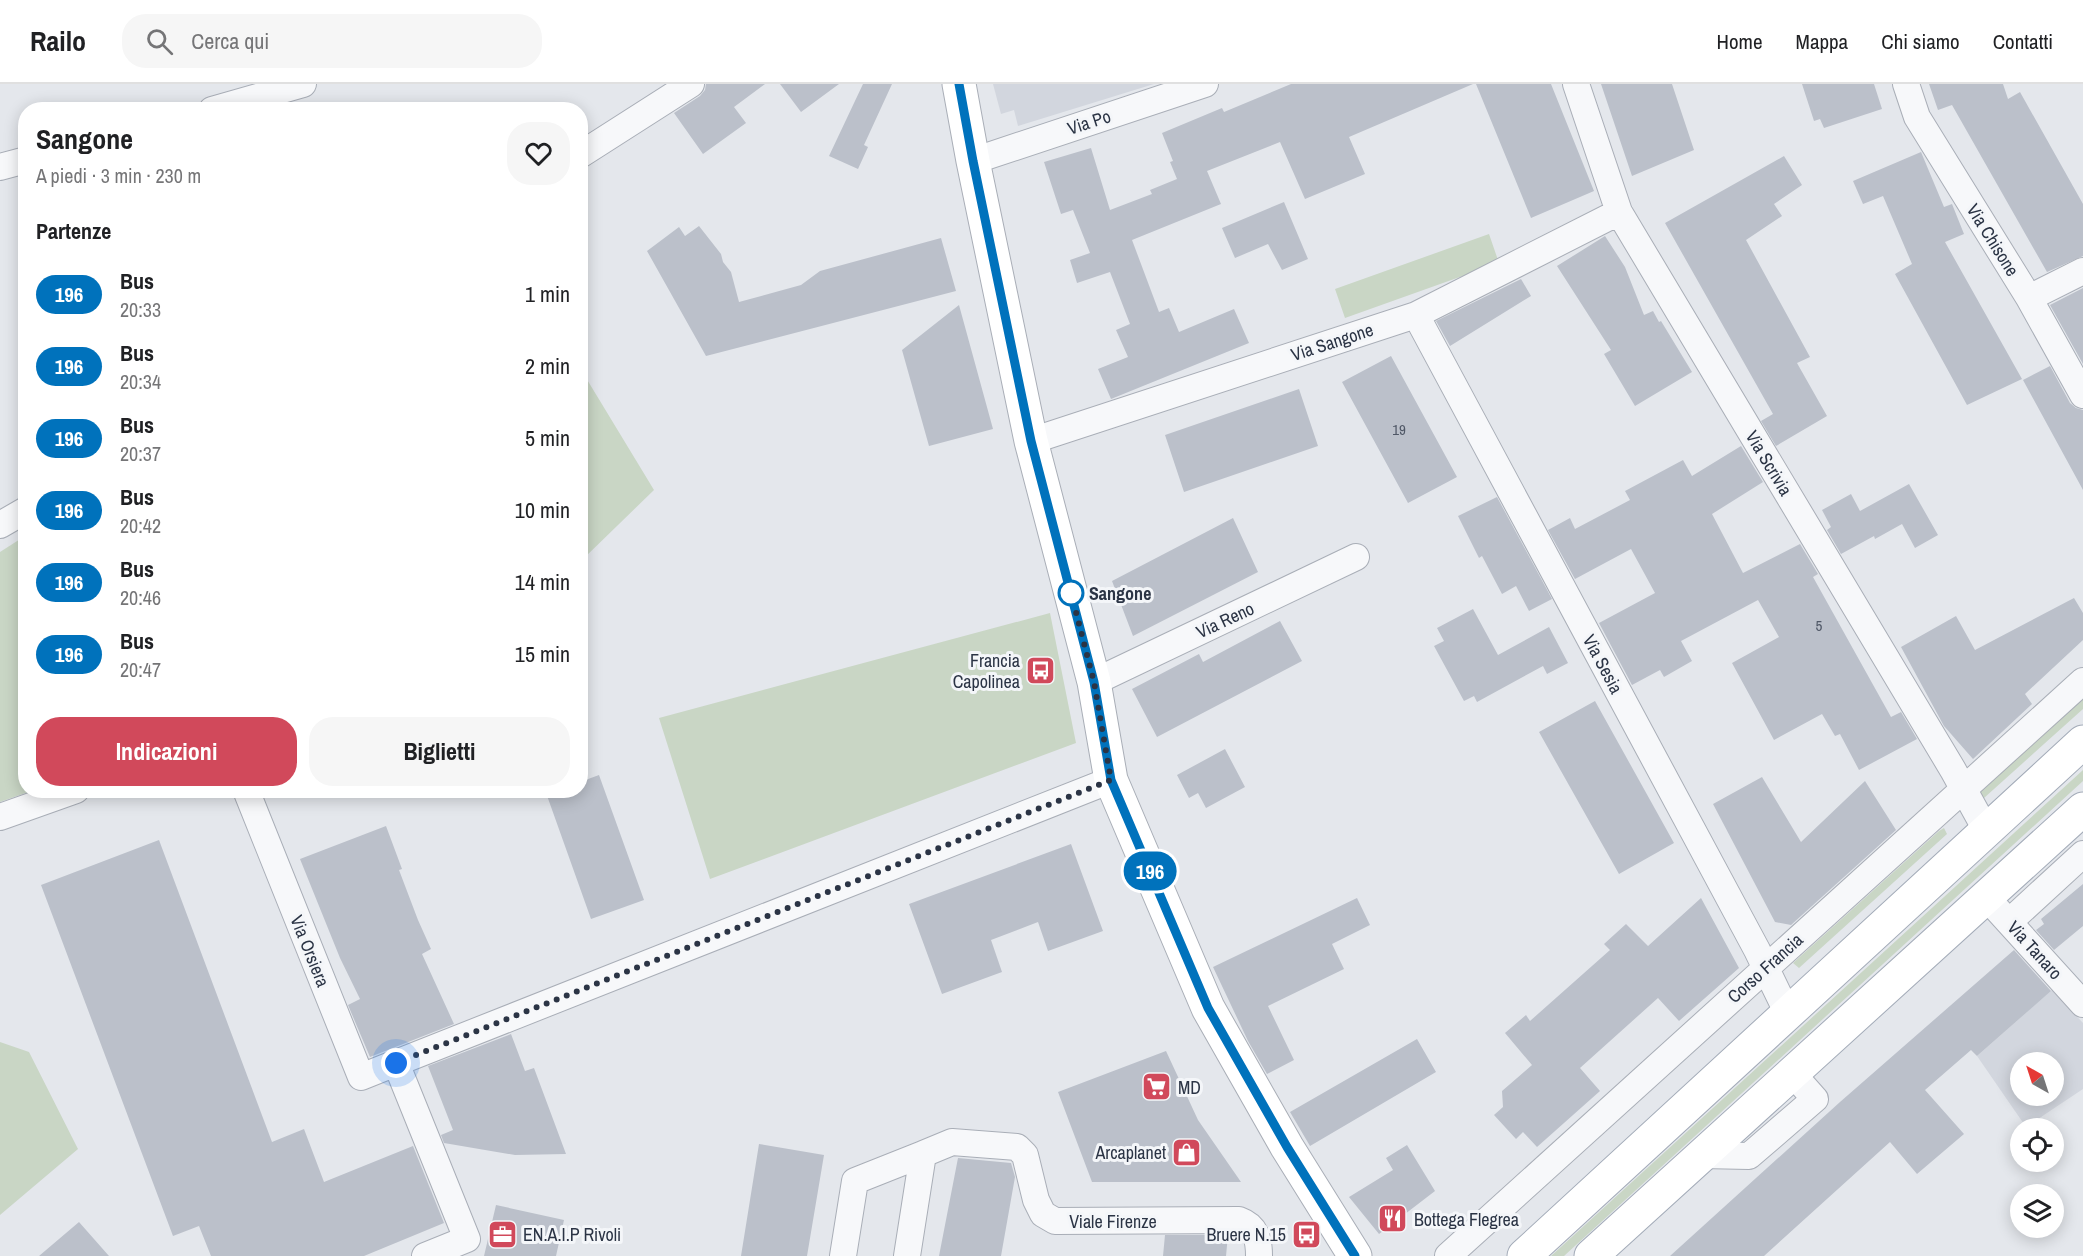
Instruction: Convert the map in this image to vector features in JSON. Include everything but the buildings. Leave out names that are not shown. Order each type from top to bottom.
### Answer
[{"type":"main road","points":[[959,84],[1031,441],[1094,682],[1111,780],[1208,1008],[1281,1137],[1355,1256]]},
{"type":"main road","points":[[1524,1256],[2083,742]]},
{"type":"main road","points":[[1591,1256],[2083,809]]},
{"type":"street","points":[[240,102],[303,84]]},
{"type":"street","points":[[588,149],[691,84]]},
{"type":"street","name":"Via Po","points":[[973,161],[1205,84]]},
{"type":"street","name":"Via Scrivia","points":[[1576,84],[1619,212],[1964,789],[1986,830]]},
{"type":"street","name":"Via Chisone","points":[[1906,84],[1917,117],[2029,298],[2083,395]]},
{"type":"street","points":[[0,167],[18,162]]},
{"type":"street","name":"Via Sangone","points":[[1031,441],[1416,315],[1619,212]]},
{"type":"street","points":[[2029,298],[2083,271]]},
{"type":"street","name":"Via Sesia","points":[[1416,315],[1766,967],[1788,1014]]},
{"type":"street","points":[[0,525],[18,515]]},
{"type":"street","name":"Via Reno","points":[[1094,682],[1356,557]]},
{"type":"street","name":"Corso Francia","points":[[1448,1256],[2083,681]]},
{"type":"street","points":[[425,1256],[467,1239],[396,1063],[1111,780]]},
{"type":"street","points":[[0,817],[53,798]]},
{"type":"street","name":"Via Orsiera","points":[[249,798],[361,1077],[396,1063]]},
{"type":"street","points":[[2009,922],[2083,854]]},
{"type":"street","name":"Via Tanaro","points":[[1986,897],[2083,1004]]},
{"type":"street","name":"Viale Firenze","points":[[843,1256],[855,1181],[952,1142],[1017,1147],[1025,1155],[1036,1200],[1043,1214],[1055,1221],[1239,1220],[1246,1222],[1254,1230],[1259,1240],[1259,1256]]},
{"type":"street","points":[[907,1256],[924,1154]]},
{"type":"shaded area","points":[[993,84],[1154,84],[1018,126],[1014,110],[1001,114]]},
{"type":"shaded area","points":[[2052,990],[2083,1023],[2083,1089],[2064,1102],[2064,1052],[2010,1052],[2010,1104],[1977,1056]]},
{"type":"shaded area","points":[[2012,1106],[2058,1106],[2040,1118],[2020,1118]]},
{"type":"green space","points":[[1489,234],[1499,263],[1345,318],[1335,289]]},
{"type":"green space","points":[[588,381],[654,490],[588,554]]},
{"type":"green space","points":[[18,540],[18,796],[0,802],[0,552]]},
{"type":"green space","points":[[1050,613],[1076,743],[710,879],[659,718]]},
{"type":"green space","points":[[2083,695],[2083,709],[1984,798],[1978,800],[1975,792]]},
{"type":"green space","points":[[2083,770],[2083,781],[1564,1256],[1551,1256]]},
{"type":"green space","points":[[1944,828],[1947,834],[1799,968],[1793,963],[1939,831]]},
{"type":"green space","points":[[0,1042],[29,1052],[78,1149],[0,1215]]},
{"type":"bus line","name":"196","points":[[959,84],[1031,441],[1094,682],[1111,780],[1208,1008],[1287,1147],[1355,1256]]},
{"type":"place","name":"Sangone","points":[[1071,593]]},
{"type":"place","name":"Francia Capolinea","points":[[1041,670]]},
{"type":"place","name":"MD","points":[[1157,1087]]},
{"type":"place","name":"Arcaplanet","points":[[1187,1152]]},
{"type":"place","name":"Bottega Flegrea","points":[[1393,1219]]},
{"type":"place","name":"EN.A.I.P Rivoli","points":[[502,1234]]},
{"type":"place","name":"Bruere N.15","points":[[1307,1234]]},
{"type":"route","points":[[396,1063],[1111,780],[1094,682],[1070,589],[1071,593]]}]
